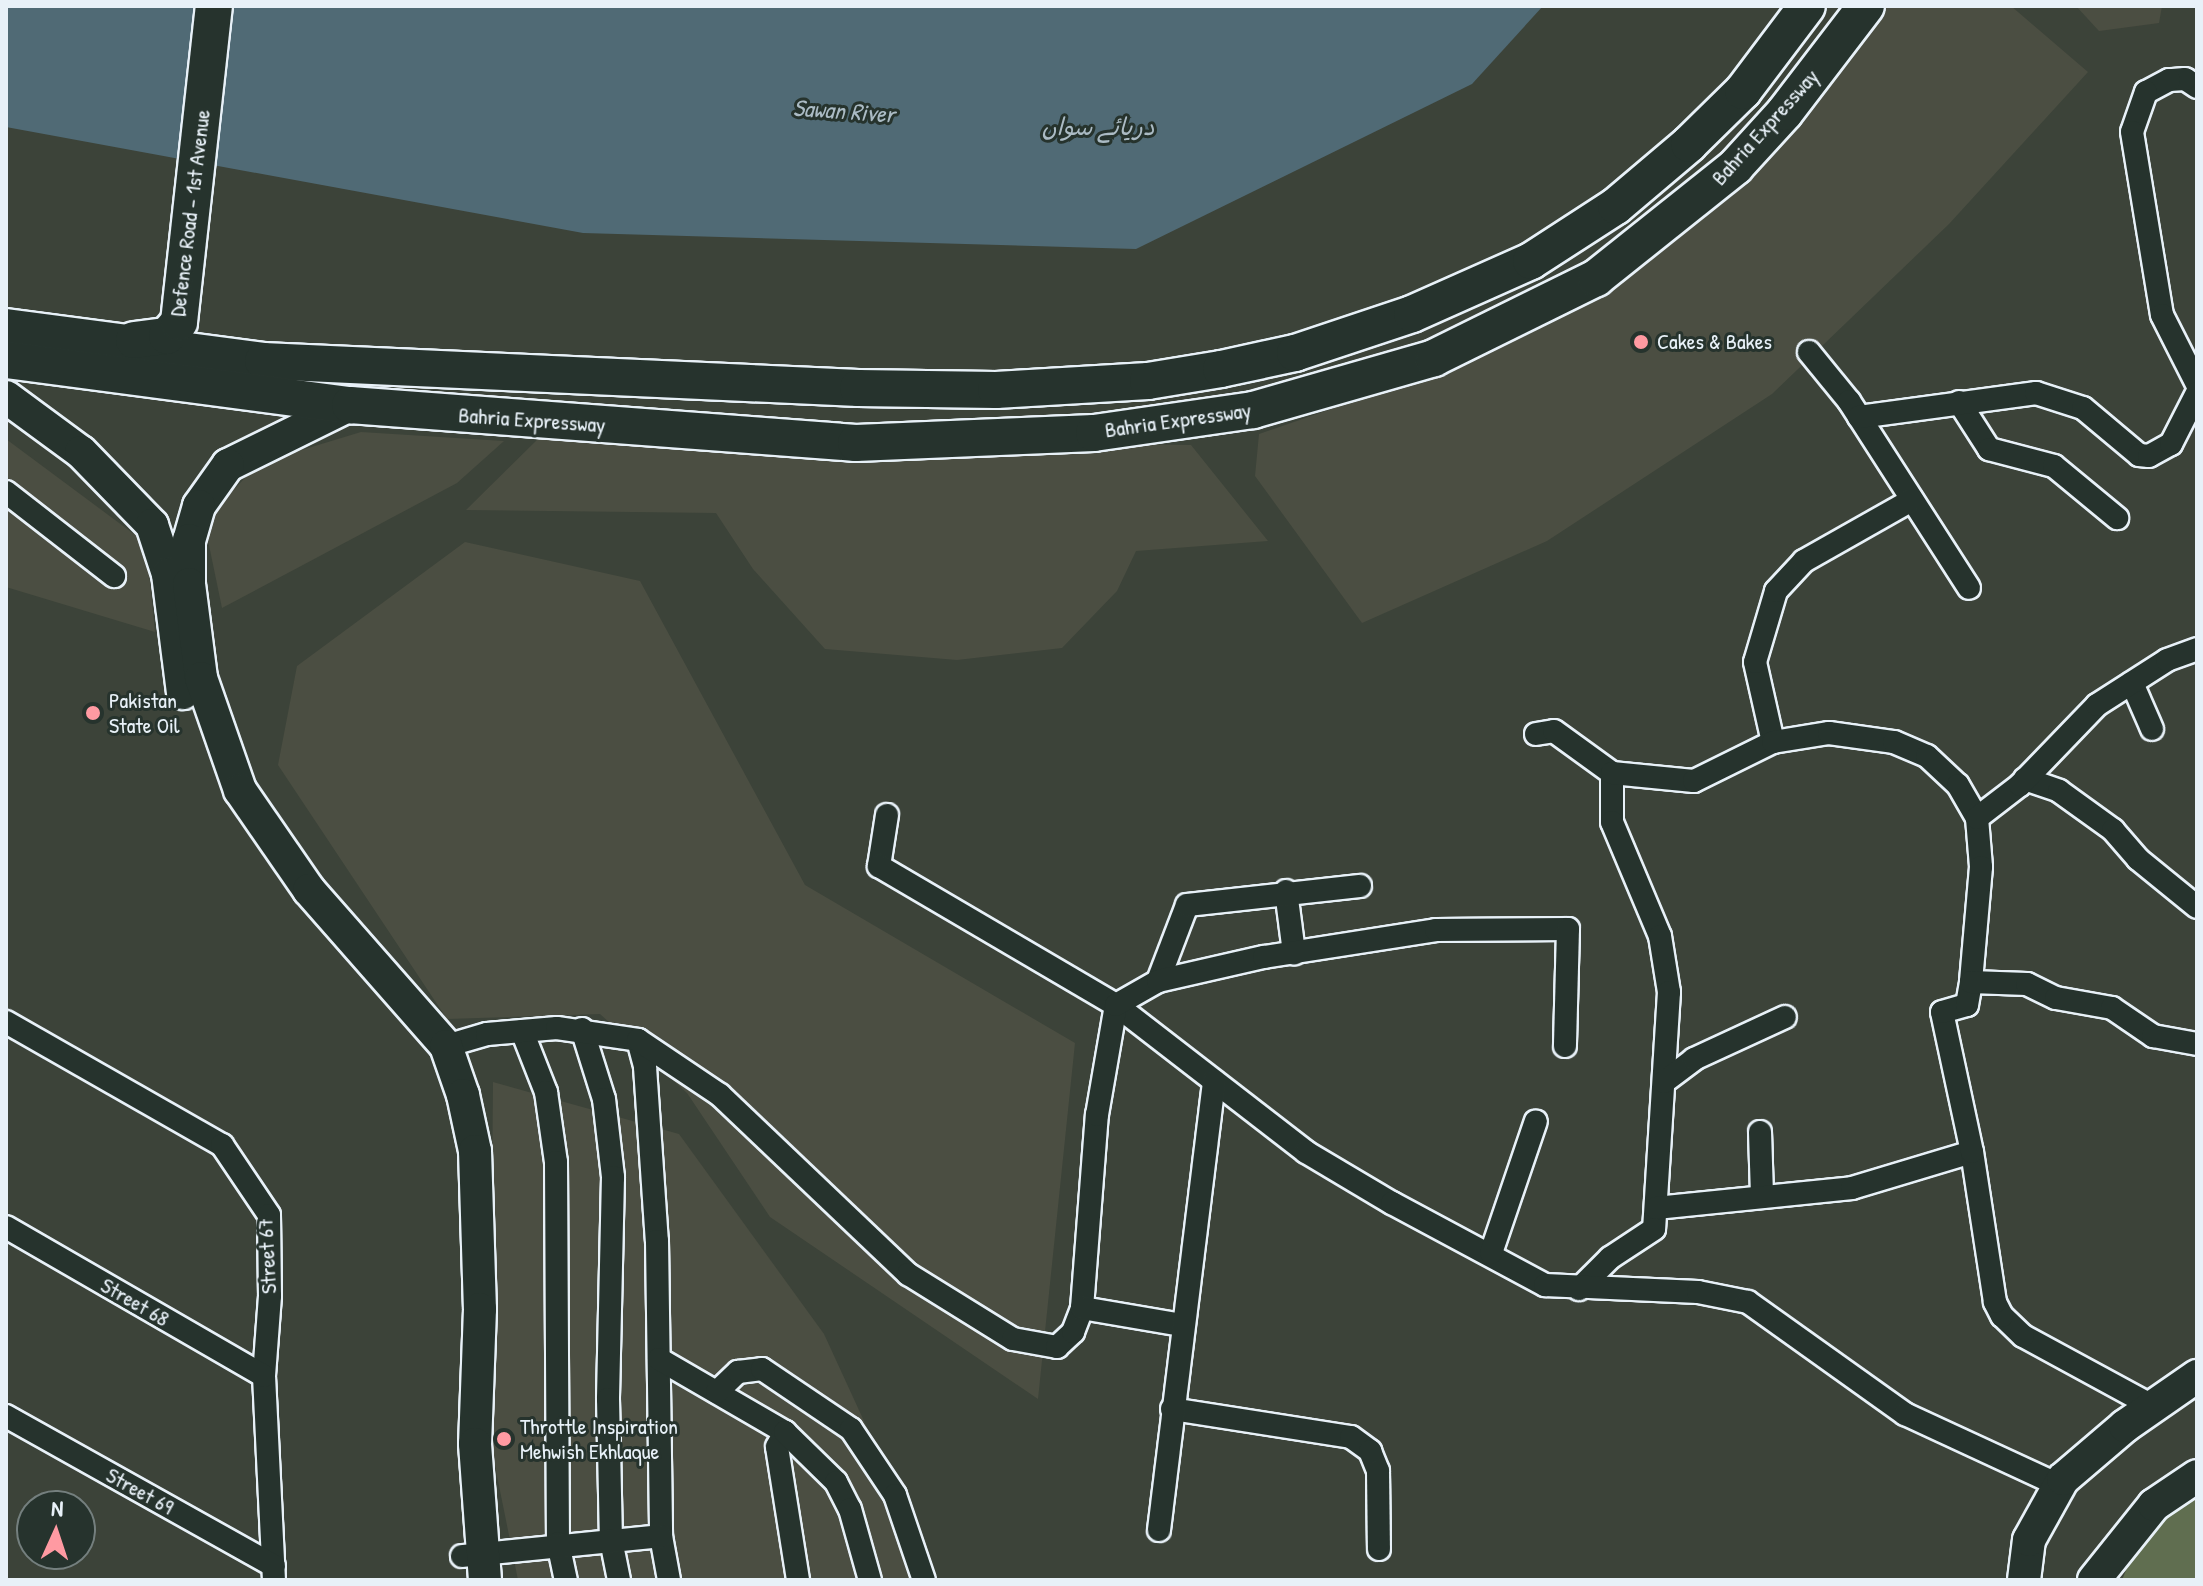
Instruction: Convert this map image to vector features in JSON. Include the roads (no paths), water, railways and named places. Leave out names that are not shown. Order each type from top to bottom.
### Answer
[{"type":"main road","name":"Defence Road - 1st Avenue","points":[[214,6],[191,322],[220,349],[263,361]]},
{"type":"main road","name":"Defence Road - 1st Avenue","points":[[191,322],[238,6]]},
{"type":"main road","name":"Bahria Expressway","points":[[263,361],[996,390],[1148,381],[1295,353],[1471,291],[1531,261],[1616,206],[1743,91],[1807,6]]},
{"type":"main road","name":"Bahria Expressway","points":[[6,360],[350,405],[825,441],[918,443],[1161,426],[1352,385],[1500,329],[1596,278],[1643,244],[1735,167],[1785,112],[1866,6]]},
{"type":"main road","name":"Defence Road - 1st Avenue","points":[[88,340],[150,340],[167,336],[191,322]]},
{"type":"main road","points":[[6,327],[263,361]]},
{"type":"main road","points":[[6,397],[81,452],[152,525],[168,574],[180,681],[221,800],[293,904],[427,1057],[454,1154],[474,1568]]},
{"type":"main road","points":[[350,405],[228,465],[199,506],[189,540],[189,584],[201,678],[240,790],[268,836],[446,1046],[475,1151],[480,1309],[474,1568]]},
{"type":"main road","points":[[2024,1580],[2029,1540],[2059,1485],[2094,1450],[2197,1376]]},
{"type":"main road","points":[[2157,1405],[2197,1409]]},
{"type":"main road","points":[[2094,1580],[2154,1505],[2197,1476]]},
{"type":"street","points":[[2195,373],[2162,315],[2132,132],[2146,92],[2169,80],[2185,79],[2197,87]]},
{"type":"street","points":[[1809,352],[1859,417],[1969,588]]},
{"type":"street","points":[[1859,417],[2036,393],[2059,398],[2109,425],[2139,455],[2149,456],[2171,444],[2197,393]]},
{"type":"street","points":[[1959,402],[1989,449],[2054,466],[2117,518]]},
{"type":"street","points":[[6,492],[114,576]]},
{"type":"street","points":[[1773,742],[1755,662],[1776,591],[1804,561],[1912,500]]},
{"type":"street","points":[[1977,818],[2025,779],[2097,705],[2197,649]]},
{"type":"street","points":[[2132,683],[2152,729]]},
{"type":"street","points":[[1536,734],[1554,731],[1612,773],[1694,781],[1773,742],[1829,733],[1894,742],[1946,770],[1977,818],[1981,867],[1967,1005],[1942,1012],[1972,1152],[1995,1302],[2002,1316],[2023,1336],[2157,1405]]},
{"type":"street","points":[[1579,1289],[1610,1258],[1654,1229],[1656,1208],[1669,992],[1660,936],[1612,822],[1612,773]]},
{"type":"street","points":[[2025,779],[2059,791],[2113,830],[2138,859],[2197,907]]},
{"type":"street","points":[[887,815],[879,866],[1116,1005],[1306,1152],[1392,1203],[1491,1253],[1545,1285],[1579,1289],[1698,1292],[1748,1302],[1905,1414],[2059,1485]]},
{"type":"street","points":[[1158,981],[1187,905],[1286,891],[1360,886]]},
{"type":"street","points":[[1286,891],[1294,953]]},
{"type":"street","points":[[1116,1005],[1158,981],[1294,953],[1436,930],[1568,929],[1565,1046]]},
{"type":"street","points":[[1971,982],[2027,984],[2056,998],[2104,1005],[2153,1036],[2197,1044]]},
{"type":"street","points":[[446,1046],[522,1031],[582,1029],[638,1040],[720,1095],[908,1274],[1013,1339],[1057,1347],[1073,1332],[1082,1308],[1097,1115],[1116,1005]]},
{"type":"street","points":[[1664,1082],[1694,1059],[1785,1017]]},
{"type":"street","name":"Street 67","points":[[6,1022],[222,1145],[269,1215],[270,1296],[264,1376],[274,1573]]},
{"type":"street","points":[[582,1029],[604,1099],[613,1177],[611,1540],[619,1580]]},
{"type":"street","points":[[522,1031],[546,1092],[556,1162],[558,1543],[566,1580]]},
{"type":"street","points":[[638,1040],[645,1067],[657,1241],[661,1536],[669,1580]]},
{"type":"street","points":[[1159,1530],[1181,1325],[1214,1081]]},
{"type":"street","points":[[1491,1253],[1536,1121]]},
{"type":"street","points":[[1760,1132],[1762,1197]]},
{"type":"street","points":[[1656,1208],[1852,1188],[1972,1152]]},
{"type":"street","name":"Street 68","points":[[6,1227],[264,1376]]},
{"type":"street","points":[[1082,1308],[1181,1325]]},
{"type":"street","points":[[659,1359],[785,1432],[836,1482],[850,1509],[870,1580]]},
{"type":"street","points":[[717,1392],[738,1372],[762,1369],[851,1429],[895,1495],[924,1580]]},
{"type":"street","points":[[1172,1409],[1351,1437],[1370,1451],[1378,1471],[1379,1549]]},
{"type":"street","name":"Street 69","points":[[6,1416],[274,1573]]},
{"type":"street","points":[[785,1432],[777,1447],[798,1580]]},
{"type":"street","points":[[474,1568],[558,1543],[661,1536]]},
{"type":"water","name":"دریائے سواں","points":[[6,6],[1543,6],[1472,84],[1136,249],[583,233],[6,127]]},
{"type":"place","name":"Cakes & Bakes","points":[[1641,342]]},
{"type":"place","name":"Pakistan State Oil","points":[[93,713]]},
{"type":"place","name":"Throttle Inspiration Mehwish Ekhlaque","points":[[504,1439]]},
{"type":"water label","name":"Sawan River","points":[[844,111]]}]
